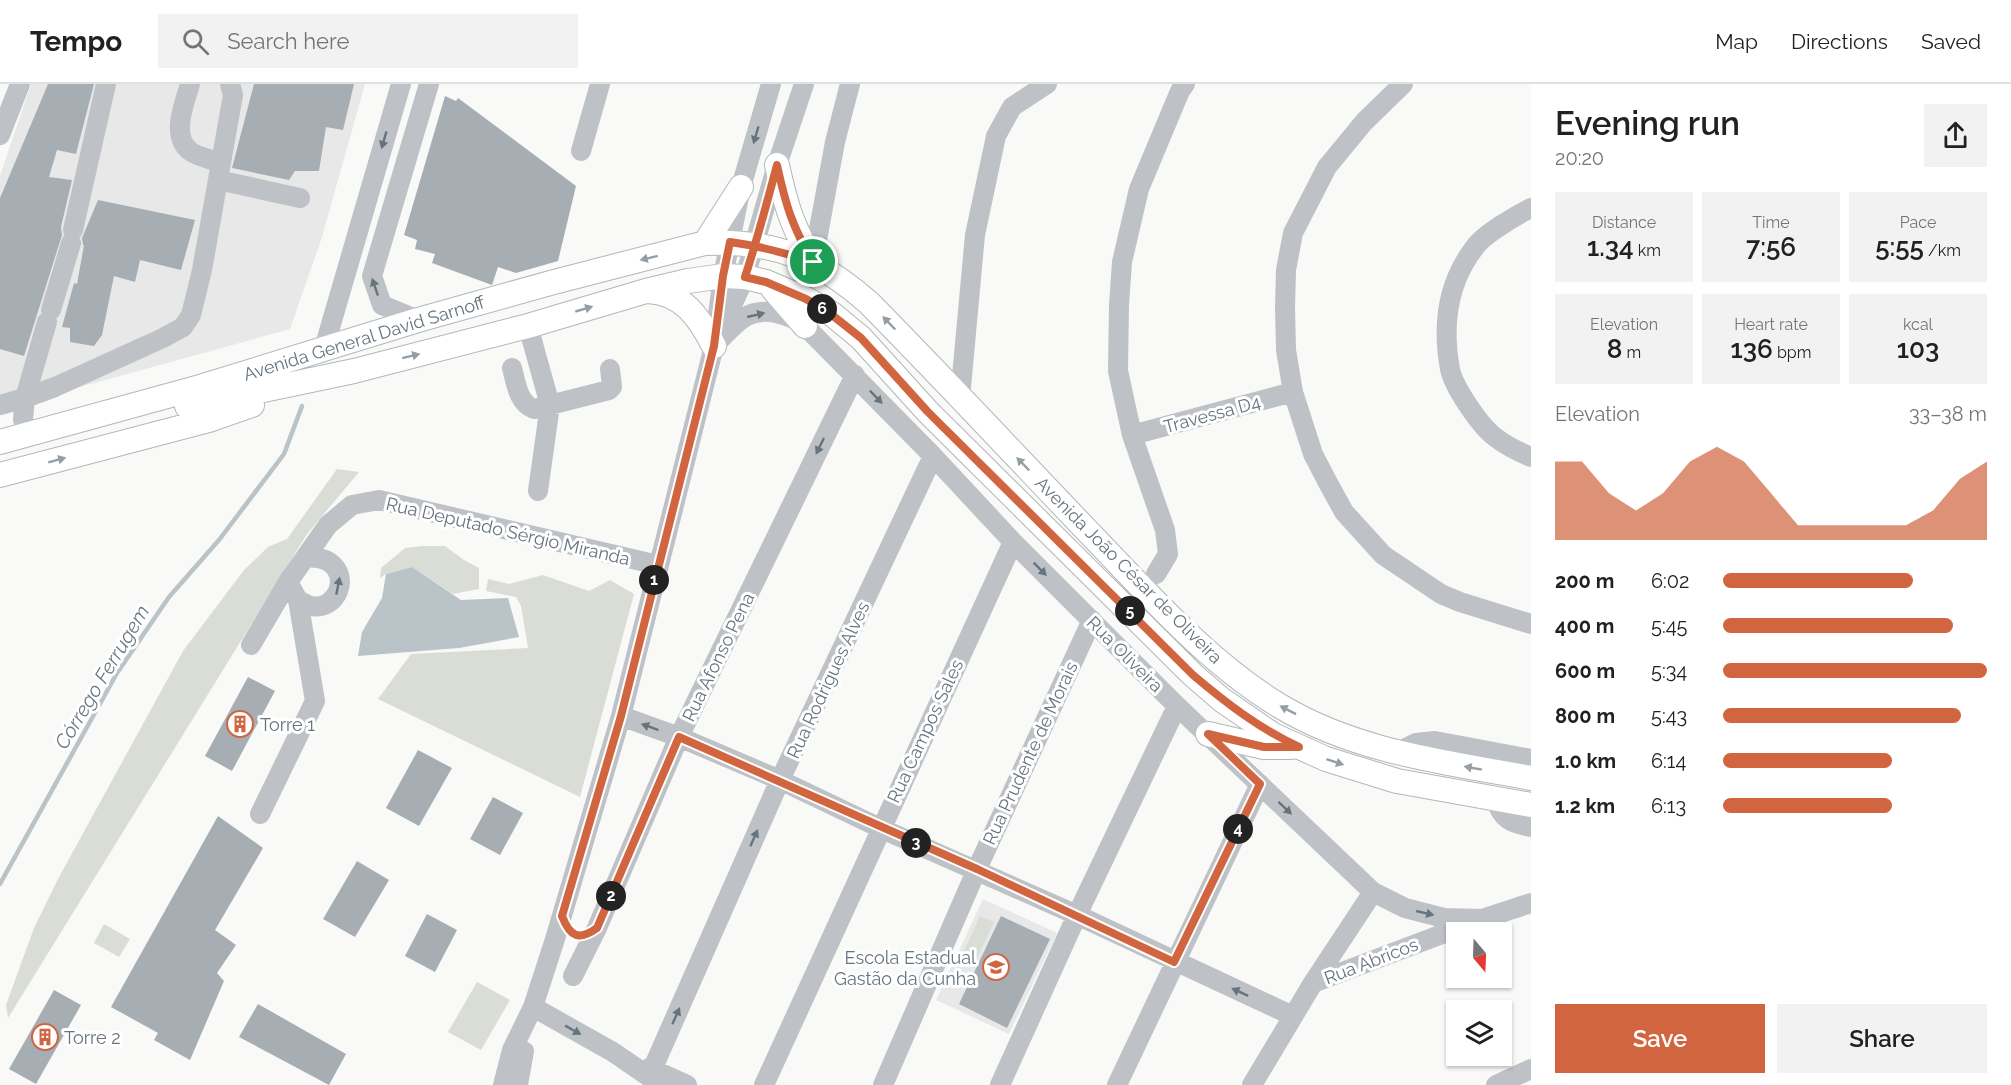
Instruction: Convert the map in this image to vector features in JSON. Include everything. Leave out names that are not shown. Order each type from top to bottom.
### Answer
[{"type":"main road","points":[[777,165],[789,216],[813,262]]},
{"type":"main road","points":[[705,243],[741,187]]},
{"type":"main road","name":"Avenida General David Sarnoff","points":[[0,442],[200,387],[418,320],[554,282],[705,243],[730,242],[755,245]]},
{"type":"main road","name":"Avenida João César de Oliveira","points":[[755,245],[813,262],[843,280],[869,303],[1126,571],[1201,646],[1238,677],[1281,706],[1333,732],[1396,753],[1531,778]]},
{"type":"main road","name":"Avenida General David Sarnoff","points":[[0,456],[203,402],[354,370],[528,326],[646,291],[701,278],[734,277]]},
{"type":"main road","name":"Avenida João César de Oliveira","points":[[734,277],[770,285],[815,304],[861,338],[928,412],[1193,675],[1222,700],[1264,729],[1326,759],[1397,781],[1531,806]]},
{"type":"main road","points":[[770,285],[805,326]]},
{"type":"main road","points":[[646,291],[660,292],[686,305],[704,328],[714,346]]},
{"type":"main road","points":[[0,426],[24,409],[327,338],[362,331],[380,332]]},
{"type":"main road","points":[[0,475],[209,420],[354,370]]},
{"type":"main road","points":[[1208,734],[1264,747],[1299,747]]},
{"type":"street","points":[[0,135],[20,84]]},
{"type":"street","points":[[24,409],[72,236],[106,84]]},
{"type":"street","points":[[190,84],[180,125],[181,139],[189,151],[219,172],[300,198]]},
{"type":"street","points":[[0,405],[24,409],[55,387],[183,327],[191,315],[202,270],[233,95],[230,84]]},
{"type":"street","points":[[327,338],[401,84]]},
{"type":"street","points":[[418,320],[382,305],[372,276],[429,84]]},
{"type":"street","points":[[581,151],[600,84]]},
{"type":"street","points":[[734,277],[730,242],[741,187],[771,84]]},
{"type":"street","points":[[518,1085],[533,1007],[621,716],[714,346],[734,277],[755,245],[777,165],[804,84]]},
{"type":"street","points":[[813,262],[835,142],[850,84]]},
{"type":"street","points":[[960,398],[975,235],[996,136],[1012,107],[1047,84]]},
{"type":"street","points":[[1156,574],[1168,554],[1166,530],[1132,435],[1118,371],[1119,305],[1122,262],[1139,189],[1185,84]]},
{"type":"street","points":[[1403,84],[1364,122],[1327,167],[1293,232],[1286,270],[1285,307],[1286,350],[1293,393],[1313,454],[1327,482],[1344,512],[1383,555],[1441,594],[1531,624]]},
{"type":"street","points":[[1531,208],[1515,216],[1475,245],[1452,288],[1448,304],[1447,326],[1450,371],[1468,406],[1494,436],[1531,457]]},
{"type":"street","name":"Rua Oliveira","points":[[714,346],[743,318],[756,313],[782,314],[805,326],[855,375],[1013,542],[1177,706],[1373,892],[1404,908],[1444,918],[1482,919]]},
{"type":"street","points":[[528,326],[550,405],[538,491]]},
{"type":"street","points":[[512,368],[520,397],[527,406],[534,409],[609,390],[612,383],[610,369]]},
{"type":"street","name":"Rua Afonso Pena","points":[[573,975],[597,928],[679,737],[855,375]]},
{"type":"street","name":"Travessa D4","points":[[1132,435],[1293,393]]},
{"type":"street","name":"Rua Rodrigues Alves","points":[[657,1077],[780,780],[933,456]]},
{"type":"street","name":"Rua Deputado Sérgio Miranda","points":[[251,645],[288,582],[328,525],[352,505],[379,500],[658,565]]},
{"type":"street","name":"Rua Campos Sales","points":[[764,1085],[1013,542]]},
{"type":"street","points":[[298,600],[311,606],[324,606],[335,598],[341,583],[336,568],[330,562],[306,557]]},
{"type":"street","points":[[260,814],[315,701],[298,600],[288,582]]},
{"type":"street","name":"Rua Prudente de Morais","points":[[883,1085],[977,869],[1092,620]]},
{"type":"street","points":[[1000,1085],[1077,915],[1177,706]]},
{"type":"street","points":[[621,716],[679,737],[780,780],[880,828],[977,869],[1293,1016]]},
{"type":"street","points":[[1396,753],[1416,743],[1436,741],[1531,759]]},
{"type":"street","points":[[1117,1085],[1260,784]]},
{"type":"street","points":[[1496,799],[1503,816],[1531,827]]},
{"type":"street","points":[[1252,1085],[1313,983],[1373,892]]},
{"type":"street","name":"Rua Abricos","points":[[1313,983],[1482,919],[1531,903]]},
{"type":"street","points":[[562,916],[571,933],[578,936],[586,936],[597,928]]},
{"type":"street","points":[[533,1007],[657,1077],[687,1085]]},
{"type":"street","points":[[503,1085],[512,1050],[533,1007]]},
{"type":"street","points":[[1499,1084],[1531,1069]]},
{"type":"shaded area","points":[[31,84],[365,84],[322,237],[290,329],[0,409],[0,176]]},
{"type":"shaded area","points":[[337,469],[359,472],[307,534],[8,1018],[6,1005],[34,928],[58,879],[183,651],[244,570],[268,547],[287,539]]},
{"type":"shaded area","points":[[445,546],[479,568],[479,589],[453,594],[412,567],[386,574],[380,578],[381,568],[405,548]]},
{"type":"shaded area","points":[[412,567],[461,600],[508,598],[519,637],[459,648],[358,656],[362,632],[382,598],[386,574]]},
{"type":"shaded area","points":[[543,575],[589,591],[610,580],[634,594],[580,797],[378,699],[411,654],[528,648],[521,606],[516,597],[486,591],[488,579],[509,584]]},
{"type":"shaded area","name":"Escola Estadual Gastão da Cunha","points":[[983,899],[1057,933],[1009,1034],[936,1000]]},
{"type":"shaded area","points":[[980,916],[994,922],[974,965],[961,958]]},
{"type":"shaded area","points":[[104,924],[130,939],[119,957],[94,943]]},
{"type":"shaded area","points":[[477,982],[510,1000],[481,1050],[448,1032]]},
{"type":"building","points":[[48,84],[94,84],[76,154],[57,150],[49,177],[72,180],[61,227],[62,235],[24,356],[0,349],[0,198]]},
{"type":"building","points":[[254,84],[354,84],[343,130],[326,127],[319,171],[295,171],[289,180],[232,168]]},
{"type":"building","points":[[445,96],[456,101],[458,98],[576,186],[558,261],[516,273],[498,267],[492,285],[432,263],[435,254],[415,249],[417,240],[404,235]]},
{"type":"building","points":[[98,200],[195,220],[181,270],[140,260],[135,282],[114,276],[102,335],[94,346],[70,342],[70,328],[62,327],[74,283],[77,284],[84,245],[82,238]]},
{"type":"building","name":"Torre 1","points":[[248,677],[275,691],[232,771],[205,756]]},
{"type":"building","points":[[418,750],[452,768],[419,826],[386,808]]},
{"type":"building","points":[[493,797],[523,813],[500,855],[470,839]]},
{"type":"building","points":[[218,816],[263,848],[215,930],[236,945],[217,973],[224,981],[190,1060],[154,1040],[158,1033],[111,1007]]},
{"type":"building","points":[[357,861],[389,880],[355,937],[323,919]]},
{"type":"building","points":[[427,914],[457,930],[435,972],[405,956]]},
{"type":"building","points":[[1001,916],[1050,939],[1007,1028],[959,1004]]},
{"type":"building","name":"Torre 2","points":[[54,990],[81,1005],[36,1084],[9,1069]]},
{"type":"building","points":[[258,1004],[346,1054],[329,1085],[239,1037]]},
{"type":"waterway","name":"Córrego Ferrugem","points":[[0,884],[117,673],[169,597],[219,540],[284,454],[302,406]]},
{"type":"place","name":"Torre 1","points":[[240,724]]},
{"type":"place","name":"Escola Estadual Gastão da Cunha","points":[[996,967]]},
{"type":"place","name":"Torre 2","points":[[45,1037]]},
{"type":"route","points":[[813,262],[776,250],[755,245],[730,242],[714,346],[621,716],[562,916],[566,926],[571,933],[578,936],[586,936],[597,928],[679,737],[977,869],[1174,962],[1260,784],[1208,734],[1264,747],[1299,747],[1273,735],[1222,700],[1193,675],[1108,588],[928,412],[861,338],[832,315],[806,299],[766,282],[745,277],[755,245],[759,233],[777,165],[789,216],[813,262]]}]
